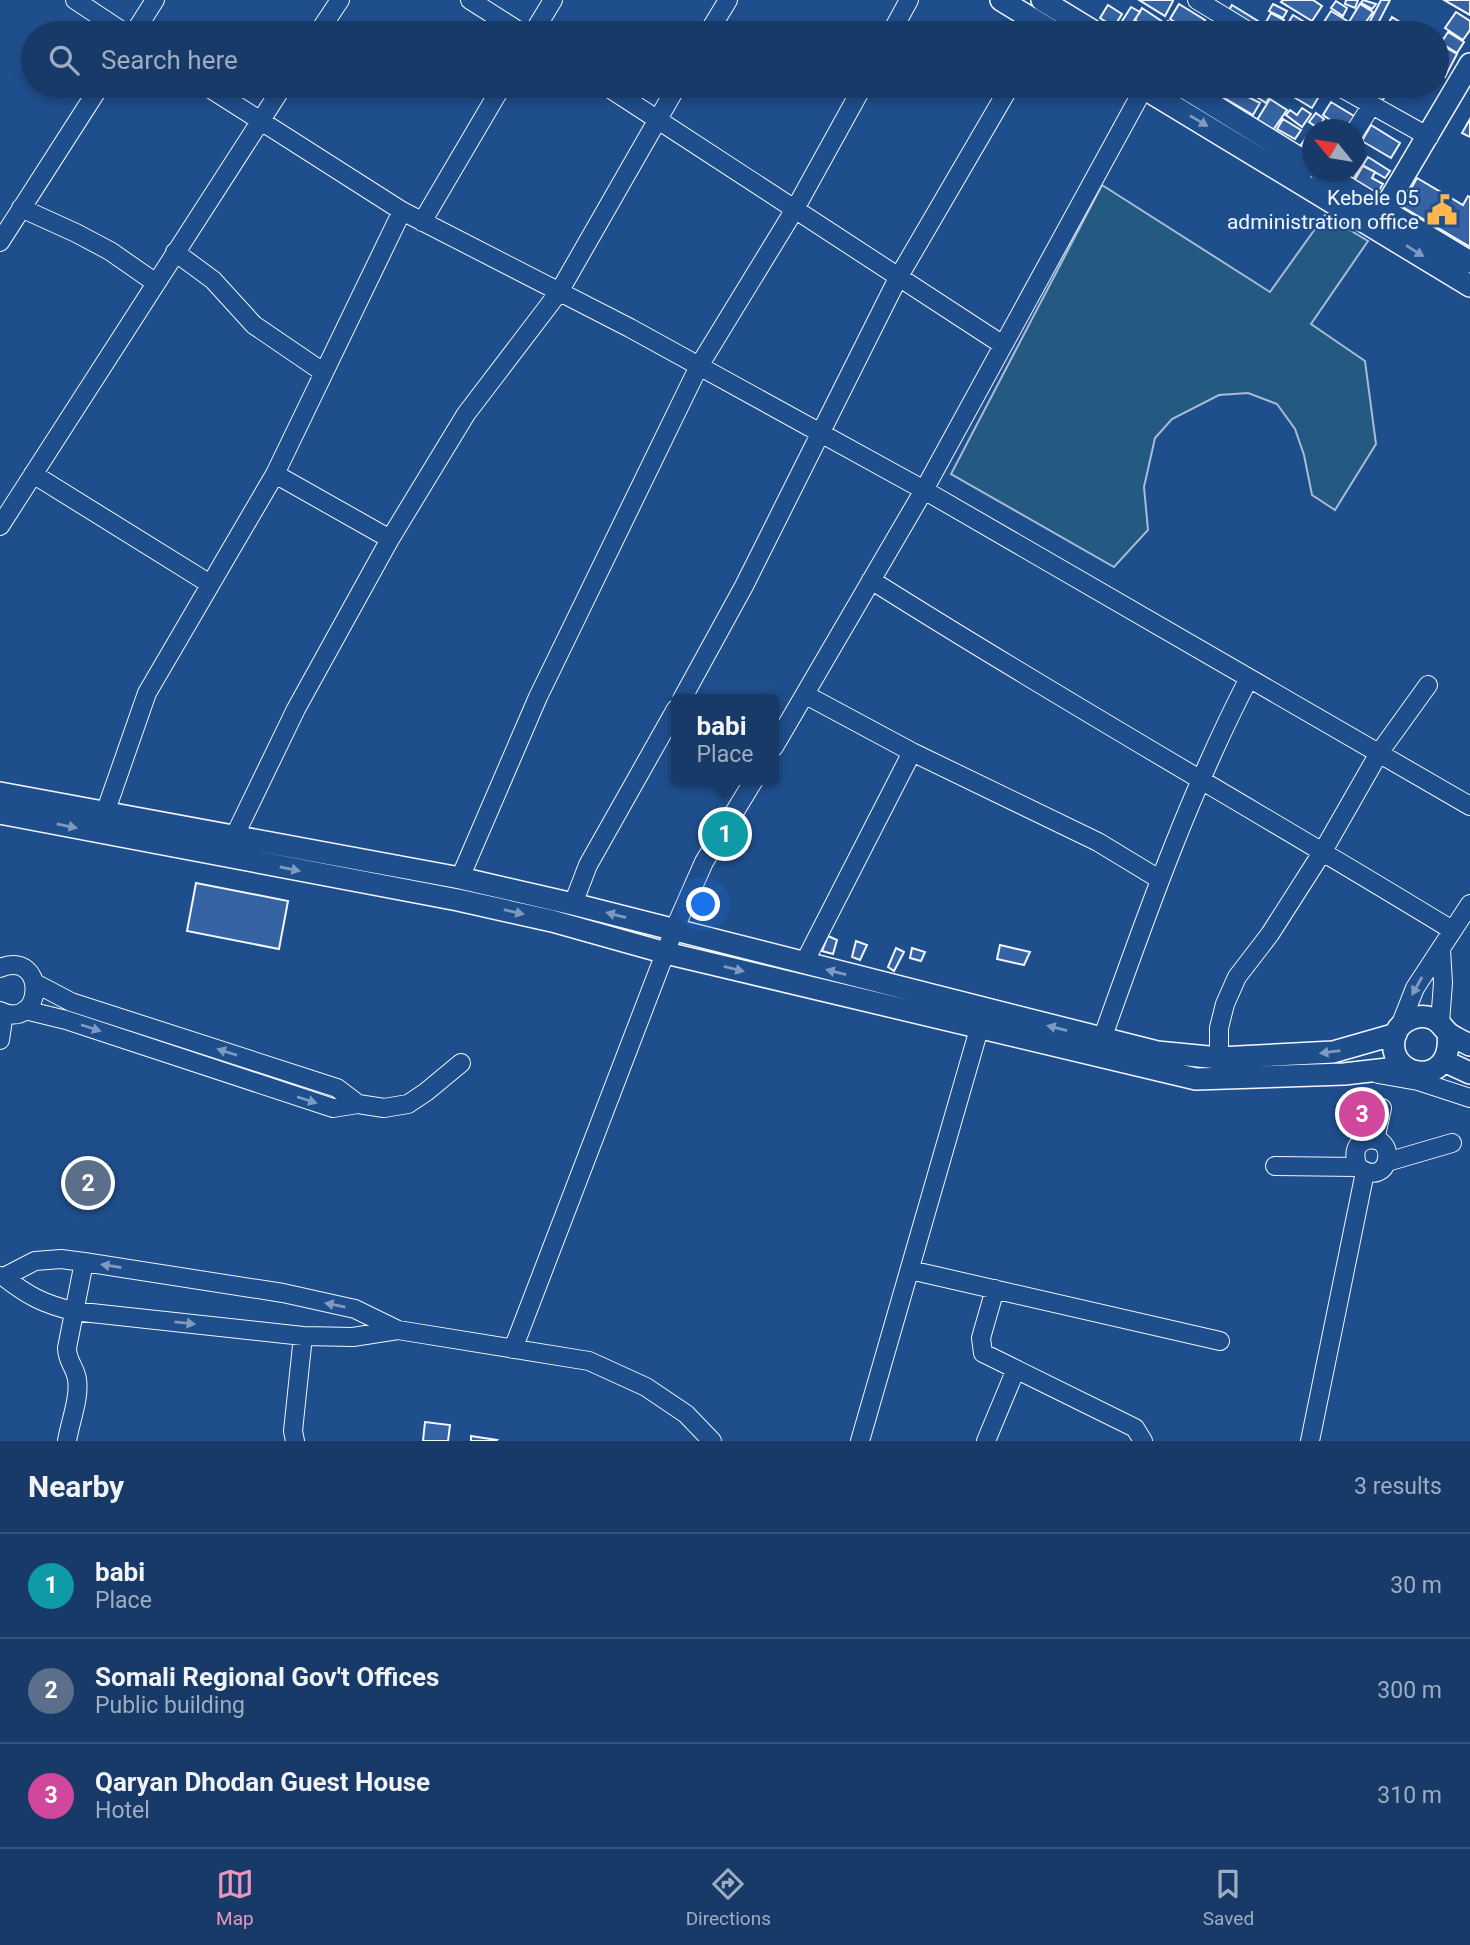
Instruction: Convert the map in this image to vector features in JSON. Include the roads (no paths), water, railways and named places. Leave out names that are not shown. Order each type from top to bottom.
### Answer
[{"type":"main road","points":[[1000,0],[1031,21]]},
{"type":"main road","points":[[1051,3],[1078,21]]},
{"type":"main road","points":[[1385,222],[1470,64]]},
{"type":"main road","points":[[1385,222],[1470,90]]},
{"type":"main road","points":[[1162,98],[1385,222],[1470,262]]},
{"type":"main road","points":[[1201,98],[1302,158]]},
{"type":"main road","points":[[1336,182],[1470,285]]},
{"type":"main road","points":[[0,793],[460,877],[1157,1052],[1219,1058],[1333,1052],[1398,1030],[1415,1017],[1432,1018],[1470,1045]]},
{"type":"main road","points":[[0,813],[458,900],[552,921],[666,953],[1196,1079],[1364,1072],[1405,1067]]},
{"type":"main road","points":[[1398,1030],[1395,1052],[1405,1067],[1413,1071],[1430,1071],[1444,1061],[1450,1048],[1444,1028]]},
{"type":"main road","points":[[1444,1061],[1470,1073]]},
{"type":"street","points":[[75,0],[107,21]]},
{"type":"street","points":[[142,21],[155,0]]},
{"type":"street","points":[[326,21],[340,0]]},
{"type":"street","points":[[470,0],[503,21]]},
{"type":"street","points":[[540,21],[553,0]]},
{"type":"street","points":[[715,21],[728,0]]},
{"type":"street","points":[[898,21],[909,0]]},
{"type":"street","points":[[1197,0],[1231,21]]},
{"type":"street","points":[[0,243],[92,98]]},
{"type":"street","points":[[225,98],[402,211],[822,433],[1470,806]]},
{"type":"street","points":[[0,526],[276,98]]},
{"type":"street","points":[[422,222],[495,98]]},
{"type":"street","points":[[626,98],[1003,345]]},
{"type":"street","points":[[235,835],[296,709],[390,539],[466,414],[559,292],[670,98]]},
{"type":"street","points":[[460,877],[538,696],[699,366],[795,209],[856,98]]},
{"type":"street","points":[[685,694],[744,586],[898,278],[1003,98]]},
{"type":"street","points":[[779,739],[924,490],[1136,98]]},
{"type":"street","points":[[1358,98],[1429,137]]},
{"type":"street","points":[[1363,119],[1371,106]]},
{"type":"street","points":[[21,208],[110,251],[156,283]]},
{"type":"street","points":[[105,813],[147,693],[275,474],[402,211]]},
{"type":"street","points":[[175,252],[213,279],[254,325],[323,372]]},
{"type":"street","points":[[33,474],[210,584]]},
{"type":"street","points":[[275,474],[390,539]]},
{"type":"street","points":[[871,580],[996,659],[1452,930]]},
{"type":"street","points":[[1102,1039],[1159,879],[1200,779],[1250,678]]},
{"type":"street","points":[[1219,1058],[1219,1028],[1225,1004],[1237,977],[1270,934],[1323,851],[1379,753],[1428,685]]},
{"type":"street","points":[[806,695],[912,752],[1098,842],[1159,879]]},
{"type":"street","points":[[573,904],[588,865],[671,718]]},
{"type":"street","points":[[804,963],[912,752]]},
{"type":"street","points":[[513,1349],[674,930],[704,862],[751,785]]},
{"type":"street","points":[[1398,1030],[1415,988],[1470,904]]},
{"type":"street","points":[[1441,949],[1444,1028]]},
{"type":"street","points":[[0,968],[8,965],[19,966],[28,971],[36,991],[33,1002],[25,1010],[15,1014],[2,1012],[0,1040]]},
{"type":"street","points":[[35,983],[71,1002],[337,1088],[358,1104]]},
{"type":"street","points":[[25,1010],[66,1020],[333,1108],[358,1104],[383,1108],[408,1104],[461,1063]]},
{"type":"street","points":[[860,1441],[979,1028]]},
{"type":"street","points":[[1364,1072],[1418,1081],[1470,1098]]},
{"type":"street","points":[[1375,1140],[1382,1108]]},
{"type":"street","points":[[1275,1166],[1362,1170],[1374,1173],[1382,1170],[1388,1153],[1385,1146],[1369,1139],[1360,1143],[1355,1150],[1354,1159],[1362,1170],[1310,1441]]},
{"type":"street","points":[[1387,1162],[1452,1143]]},
{"type":"street","points":[[398,1330],[353,1337],[303,1336],[73,1311],[48,1305],[26,1295],[2,1277],[35,1261],[61,1259],[84,1262],[295,1296],[355,1309],[398,1330],[589,1362],[646,1387],[685,1414],[712,1441]]},
{"type":"street","points":[[66,1441],[78,1387],[77,1375],[67,1358],[73,1311],[84,1262]]},
{"type":"street","points":[[910,1270],[1220,1342]]},
{"type":"street","points":[[995,1289],[981,1346],[984,1353],[1135,1428],[1143,1441]]},
{"type":"street","points":[[295,1441],[293,1431],[303,1336]]},
{"type":"street","points":[[986,1441],[1016,1369]]},
{"type":"place","name":"Kebele 05 administration office","points":[[1442,210]]},
{"type":"place","name":"babi","points":[[725,834]]},
{"type":"place","name":"Qaryan Dhodan Guest House","points":[[1362,1114]]},
{"type":"place","name":"Somali Regional Gov't Offices","points":[[88,1183]]}]
